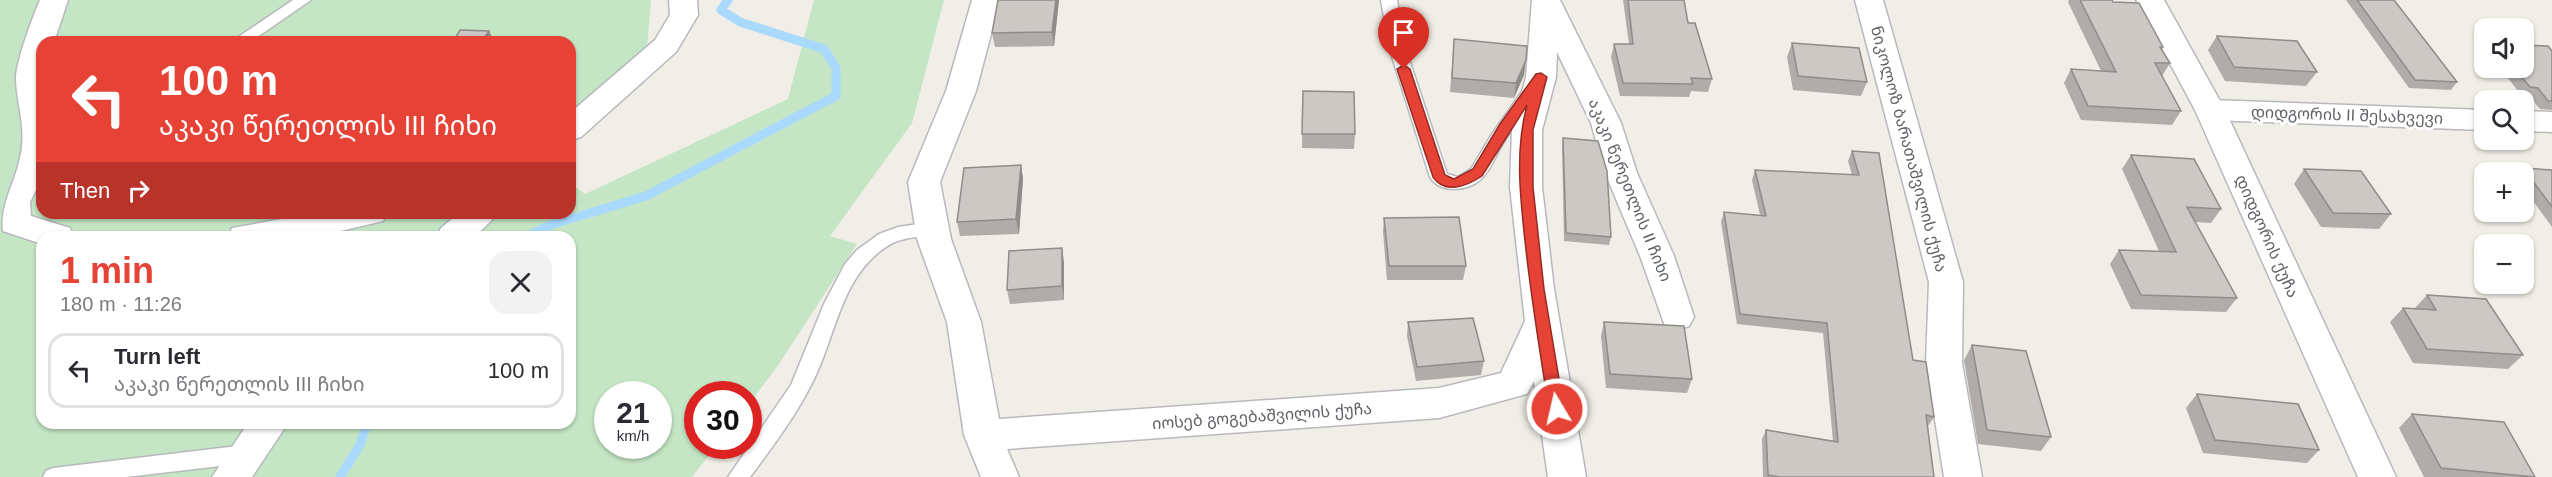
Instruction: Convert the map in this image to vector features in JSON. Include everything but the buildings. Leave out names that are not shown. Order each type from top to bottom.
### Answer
[{"type":"street","points":[[43,36],[54,0]]},
{"type":"street","points":[[576,125],[666,46],[684,15],[683,0]]},
{"type":"street","points":[[986,0],[962,90],[924,182],[932,228],[964,322],[983,435],[1000,477]]},
{"type":"street","points":[[1546,0],[1541,77],[1527,130],[1526,187],[1567,477]]},
{"type":"street","name":"აკაკი წერეთლის II ჩიხი","points":[[1546,0],[1606,123],[1621,172],[1658,256],[1677,317]]},
{"type":"street","name":"ნიკოლოზ ბარათაშვილის ქუჩა","points":[[1869,0],[1946,282],[1944,363],[1963,477]]},
{"type":"street","name":"დიდგორის ქუჩა","points":[[2150,0],[2210,110],[2377,477]]},
{"type":"street","points":[[36,58],[30,78],[36,108]]},
{"type":"street","name":"დიდგორის II შესახვევი","points":[[2210,110],[2474,120]]},
{"type":"street","points":[[2534,121],[2552,122]]},
{"type":"street","points":[[36,163],[14,202],[15,223],[40,231]]},
{"type":"street","points":[[287,231],[344,219]]},
{"type":"street","points":[[460,231],[473,219]]},
{"type":"street","name":"იოსებ გოგებაშვილის ქუჩა","points":[[983,435],[1439,403],[1514,384],[1543,319]]},
{"type":"street","points":[[239,466],[265,429]]},
{"type":"lane","points":[[248,36],[303,0]]},
{"type":"lane","points":[[1389,0],[1396,47],[1439,177],[1445,182],[1454,184],[1477,173],[1504,127],[1541,77]]},
{"type":"lane","points":[[738,477],[783,417],[806,376],[837,296],[857,262],[879,241],[896,234],[932,228]]},
{"type":"lane","points":[[53,477],[239,466]]},
{"type":"green space","points":[[0,0],[651,0],[644,83],[576,142],[576,36],[36,36],[36,219],[576,219],[576,187],[585,194],[788,99],[814,0],[944,0],[912,123],[830,236],[857,244],[779,364],[762,387],[762,381],[684,381],[684,459],[706,459],[692,477],[0,477]]},
{"type":"waterway","points":[[576,217],[646,196],[836,96],[836,68],[824,49],[740,22],[721,10],[728,0]]},
{"type":"waterway","points":[[538,231],[570,219]]},
{"type":"waterway","points":[[340,477],[360,445],[365,429]]},
{"type":"route","points":[[1404,69],[1439,177],[1445,182],[1454,184],[1477,173],[1504,127],[1541,77],[1527,130],[1526,187],[1537,289],[1557,409]]}]
